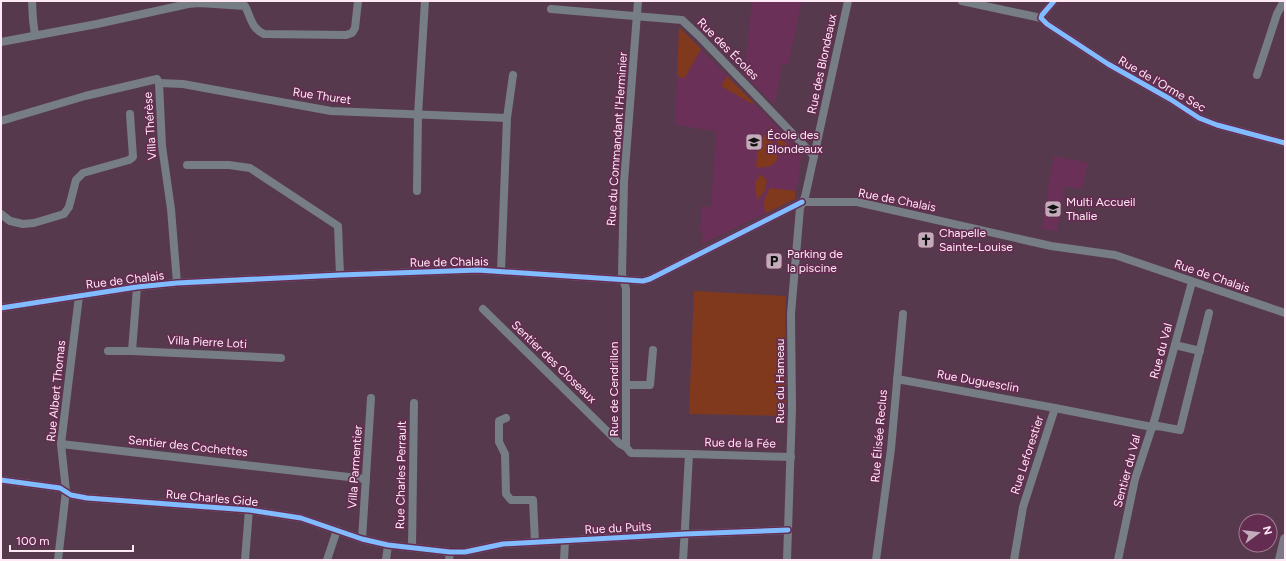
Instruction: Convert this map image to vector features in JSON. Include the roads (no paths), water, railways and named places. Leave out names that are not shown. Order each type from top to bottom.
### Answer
[{"type":"main road","points":[[1280,560],[1285,539]]},
{"type":"street","points":[[32,1],[35,35]]},
{"type":"street","points":[[1,42],[199,3],[245,6],[250,15],[252,24],[257,31],[264,34],[346,35],[352,33],[356,28],[358,1]]},
{"type":"street","points":[[417,191],[418,114],[425,1]]},
{"type":"street","name":"Rue du Commandant l'Herminier","points":[[624,279],[622,274],[624,182],[638,1]]},
{"type":"street","name":"Rue des Blondeaux","points":[[802,202],[805,197],[848,1]]},
{"type":"street","points":[[962,1],[1041,18],[1054,1]]},
{"type":"street","points":[[1257,75],[1277,14],[1284,1]]},
{"type":"street","name":"Rue des Écoles","points":[[551,9],[637,15],[682,20],[814,156]]},
{"type":"street","name":"Rue de l'Orme Sec","points":[[1041,18],[1047,24],[1108,64],[1170,99],[1199,118],[1217,125],[1285,143]]},
{"type":"street","points":[[500,271],[507,118],[513,75]]},
{"type":"street","name":"Villa Thérèse","points":[[1,121],[85,96],[156,79],[159,83],[162,146],[171,209],[176,283]]},
{"type":"street","name":"Rue Thuret","points":[[159,83],[183,84],[331,111],[507,118]]},
{"type":"street","points":[[1,214],[10,221],[23,224],[34,223],[64,214],[69,206],[76,180],[83,174],[129,160],[133,157],[130,114]]},
{"type":"street","points":[[187,165],[229,165],[250,168],[338,226],[340,275]]},
{"type":"street","name":"Rue de Chalais","points":[[1,308],[137,287],[176,283],[340,275],[478,270],[643,281],[650,279],[802,202],[857,202],[1038,243],[1115,255],[1285,313]]},
{"type":"street","name":"Rue du Hameau","points":[[786,560],[792,409],[791,314],[800,208],[802,202]]},
{"type":"street","name":"Rue de Cendrillon","points":[[624,279],[626,289],[626,447],[631,453],[689,454]]},
{"type":"street","name":"Rue du Val","points":[[1152,427],[1192,282]]},
{"type":"street","points":[[132,351],[137,287]]},
{"type":"street","name":"Rue Albert Thomas","points":[[58,560],[66,492],[61,444],[79,296]]},
{"type":"street","name":"Sentier des Closeaux","points":[[483,309],[620,444],[626,447]]},
{"type":"street","name":"Sentier du Val","points":[[1118,560],[1135,480],[1152,427],[1158,426],[1180,430],[1209,313]]},
{"type":"street","name":"Rue Élisée Reclus","points":[[876,560],[891,449],[903,314]]},
{"type":"street","points":[[1175,345],[1200,351]]},
{"type":"street","points":[[626,385],[650,385],[653,350]]},
{"type":"street","name":"Villa Pierre Loti","points":[[108,351],[281,358]]},
{"type":"street","name":"Rue Duguesclin","points":[[897,379],[1055,408]]},
{"type":"street","name":"Villa Parmentier","points":[[362,539],[371,398]]},
{"type":"street","name":"Rue Charles Perrault","points":[[412,547],[414,403]]},
{"type":"street","name":"Rue Leforestier","points":[[1014,560],[1022,507],[1055,408],[1152,427]]},
{"type":"street","points":[[506,418],[499,421],[499,442],[505,454],[506,494],[511,500],[533,500],[534,542]]},
{"type":"street","name":"Sentier des Cochettes","points":[[61,444],[366,479]]},
{"type":"street","points":[[683,560],[689,454]]},
{"type":"street","name":"Rue de la Fée","points":[[689,454],[791,456]]},
{"type":"street","name":"Rue Charles Gide","points":[[1,480],[60,488],[71,495],[87,498],[249,510],[301,518],[362,539],[388,545],[412,547],[449,556]]},
{"type":"street","points":[[245,560],[249,510]]},
{"type":"street","points":[[327,560],[338,530]]},
{"type":"street","name":"Rue du Puits","points":[[449,556],[503,544],[788,530]]},
{"type":"street","points":[[564,560],[565,541]]},
{"type":"street","points":[[386,560],[388,545]]},
{"type":"place","name":"École des Blondeaux","points":[[754,142]]},
{"type":"place","name":"Multi Accueil Thalie","points":[[1053,209]]},
{"type":"place","name":"Chapelle Sainte-Louise","points":[[926,240]]},
{"type":"place","name":"Parking de la piscine","points":[[774,261]]}]
